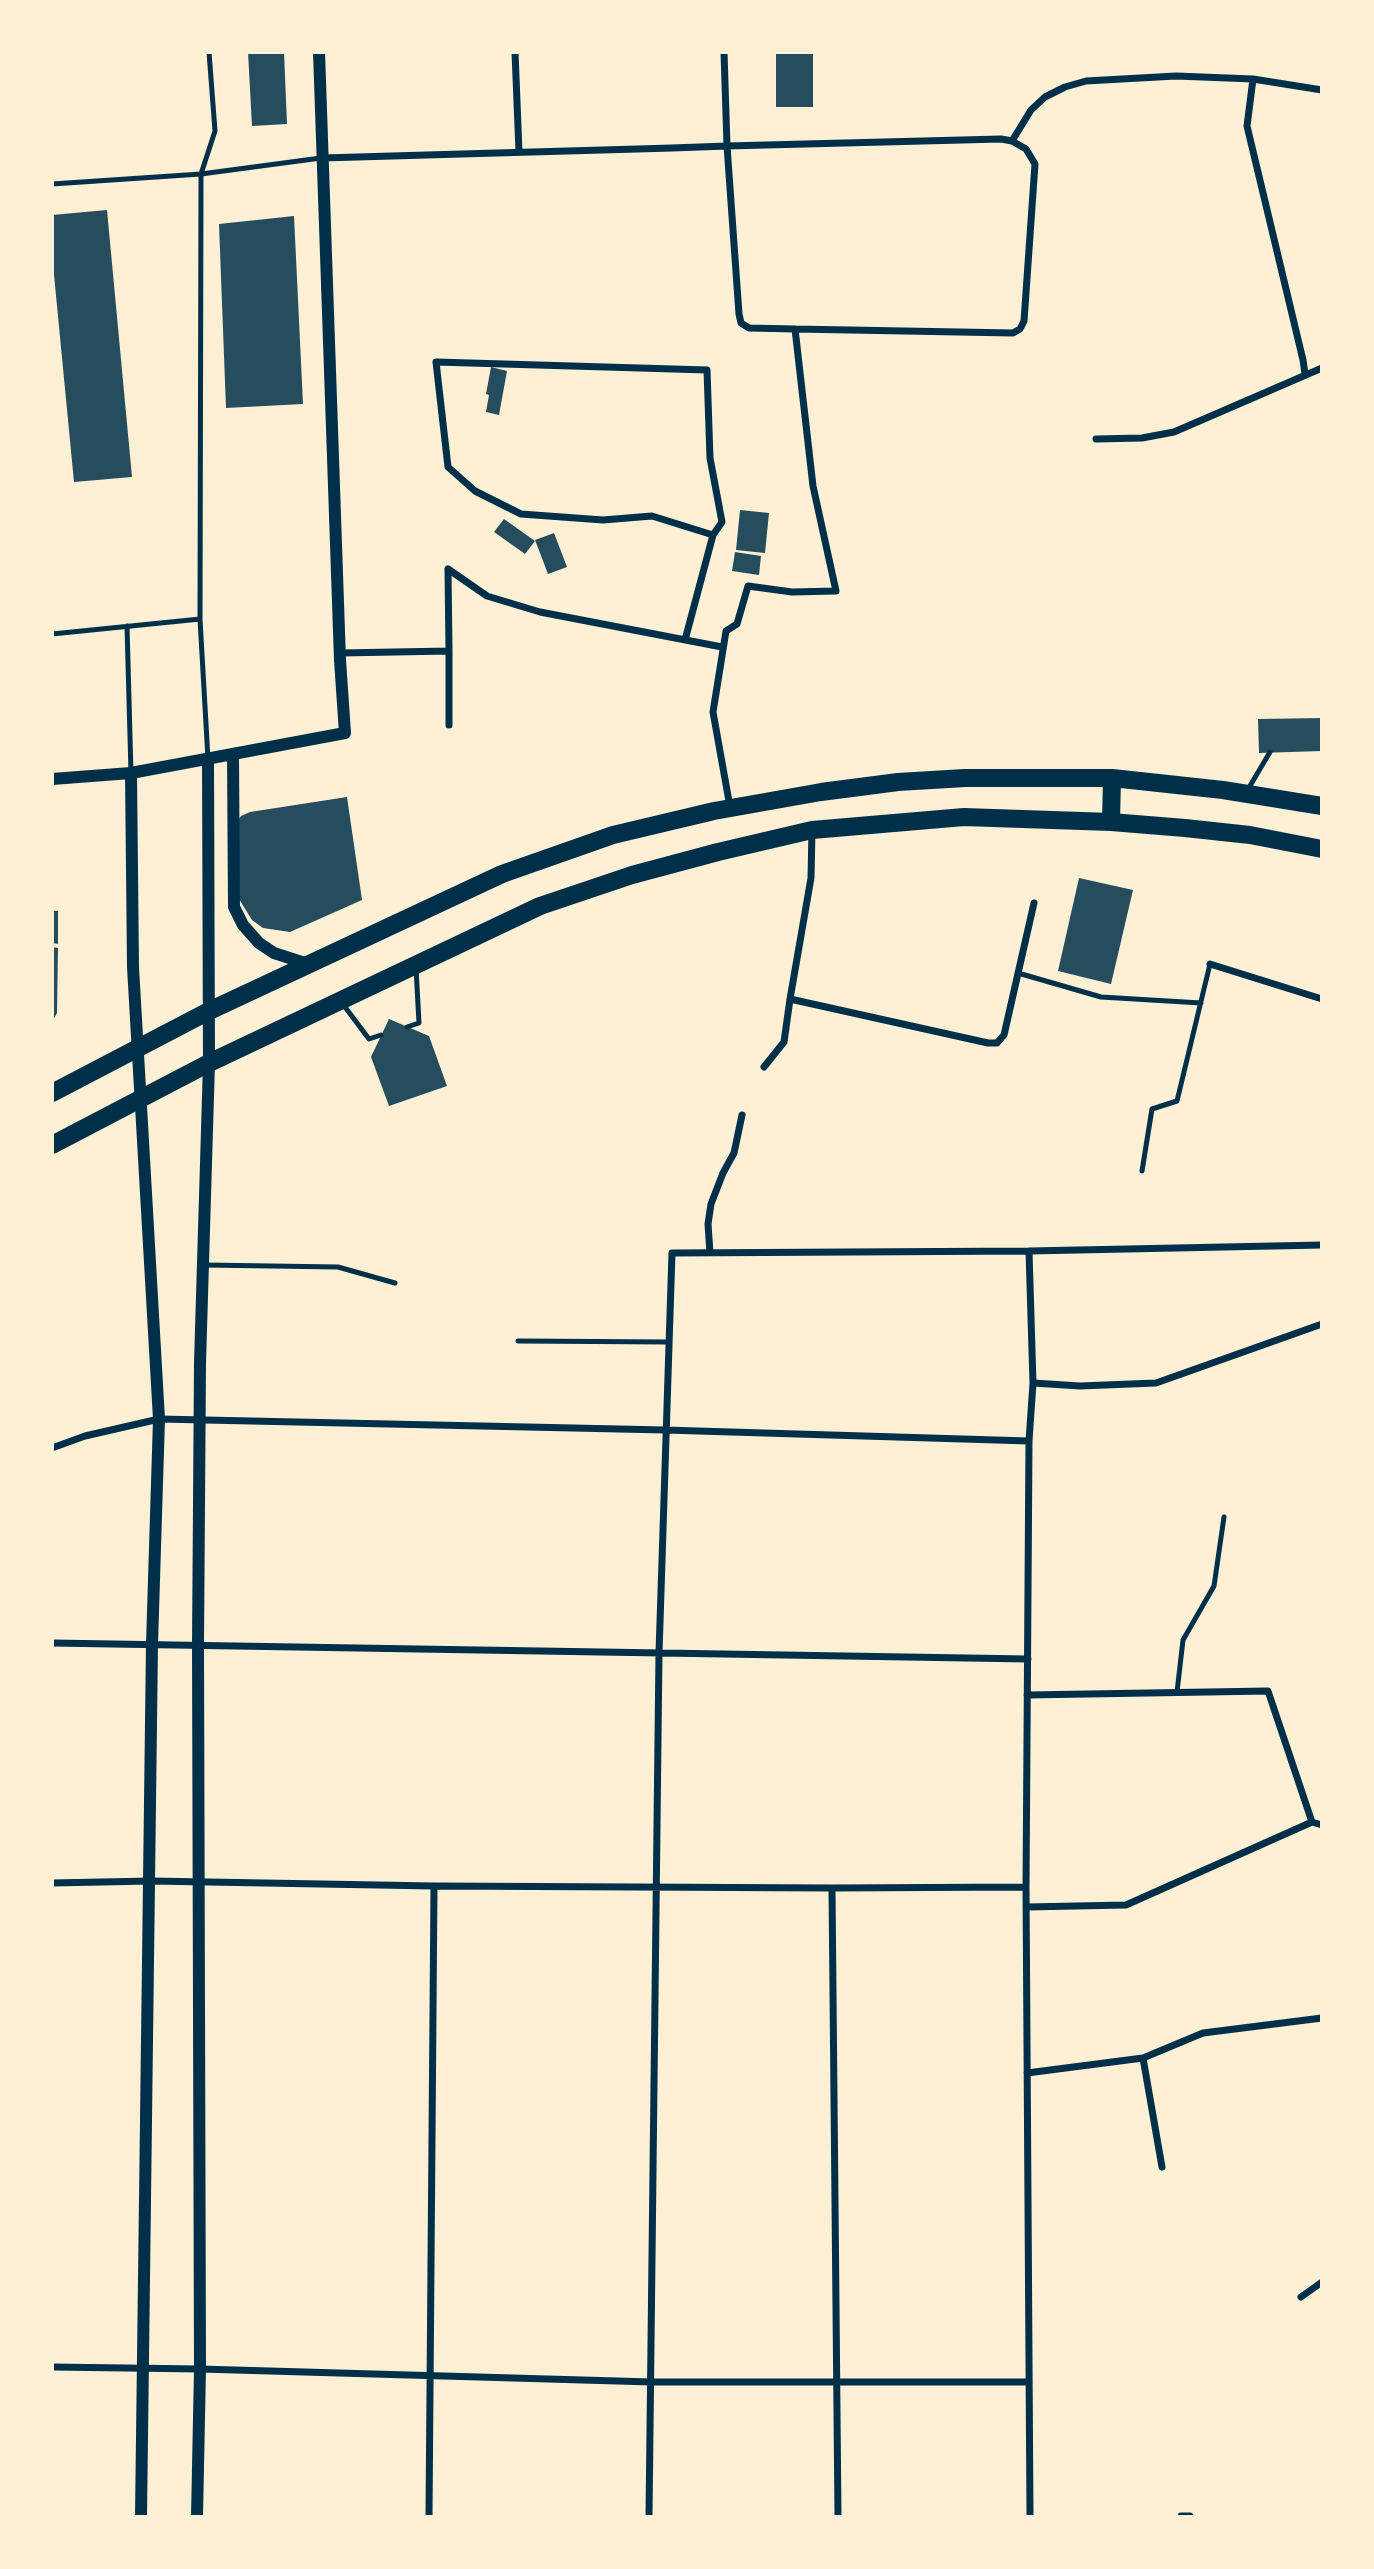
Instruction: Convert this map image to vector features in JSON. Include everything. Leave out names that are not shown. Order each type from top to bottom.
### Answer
[{"type":"highway","points":[[52,1093],[209,1011],[502,874],[613,835],[730,808],[898,782],[965,778],[1112,778],[1246,793],[1321,806]]},
{"type":"highway","points":[[1111,821],[1112,778]]},
{"type":"highway","points":[[52,1144],[209,1063],[541,906],[619,880],[718,852],[812,830],[964,817],[1111,821],[1250,835],[1321,849]]},
{"type":"street","points":[[52,779],[131,773],[345,733],[318,52]]},
{"type":"street","points":[[515,52],[519,152]]},
{"type":"street","points":[[322,158],[727,146],[1001,139],[1013,141],[1026,149],[1035,164],[1024,321],[1020,329],[1013,333],[795,329],[750,328],[741,323],[727,146],[724,52]]},
{"type":"street","points":[[1013,141],[1031,110],[1045,97],[1065,87],[1087,81],[1176,76],[1253,79],[1321,90]]},
{"type":"street","points":[[1253,79],[1247,126],[1305,374]]},
{"type":"street","points":[[730,808],[713,712],[726,631],[737,624],[748,586],[792,592],[836,591],[813,486],[795,329]]},
{"type":"street","points":[[685,640],[713,535],[722,522],[710,458],[707,370],[436,362],[448,467],[475,491],[521,514],[603,520],[652,516],[713,535]]},
{"type":"street","points":[[1096,439],[1142,438],[1174,432],[1321,368]]},
{"type":"street","points":[[449,726],[448,569],[486,596],[540,612],[722,647]]},
{"type":"street","points":[[340,653],[449,651]]},
{"type":"street","points":[[233,754],[234,907],[243,925],[259,943],[274,953],[308,964]]},
{"type":"street","points":[[197,2516],[200,2369],[198,1645],[200,1419],[209,1063],[208,759]]},
{"type":"street","points":[[131,773],[133,967],[159,1419],[152,1644],[141,2516]]},
{"type":"street","points":[[764,1067],[784,1042],[811,878],[812,830]]},
{"type":"street","points":[[790,999],[993,1043],[1002,1040],[1034,903]]},
{"type":"street","points":[[1210,964],[1321,999]]},
{"type":"street","points":[[710,1253],[708,1224],[711,1204],[734,1153],[742,1115]]},
{"type":"street","points":[[649,2516],[659,1653],[672,1253],[1029,1251],[1321,1245]]},
{"type":"street","points":[[1029,1251],[1033,1383],[1029,1441],[1026,1887],[1030,2516]]},
{"type":"street","points":[[1033,1383],[1080,1386],[1156,1383],[1321,1324]]},
{"type":"street","points":[[52,1448],[85,1436],[159,1419],[1029,1441]]},
{"type":"street","points":[[52,1643],[1028,1659]]},
{"type":"street","points":[[1027,1695],[1268,1691],[1312,1822]]},
{"type":"street","points":[[1027,1907],[1126,1905],[1312,1822],[1321,1825]]},
{"type":"street","points":[[52,1883],[151,1881],[434,1886],[1026,1887]]},
{"type":"street","points":[[429,2516],[434,1886]]},
{"type":"street","points":[[832,1888],[838,2516]]},
{"type":"street","points":[[1027,2073],[1143,2058],[1203,2033],[1321,2018]]},
{"type":"street","points":[[1143,2058],[1162,2167]]},
{"type":"street","points":[[1301,2297],[1321,2282]]},
{"type":"street","points":[[52,2367],[652,2382],[1028,2382]]},
{"type":"street","points":[[1181,2516],[1191,2516]]},
{"type":"lane","points":[[208,759],[200,619],[201,174],[215,131],[209,52]]},
{"type":"lane","points":[[52,184],[201,174],[322,158]]},
{"type":"lane","points":[[52,635],[200,619]]},
{"type":"lane","points":[[127,626],[131,773]]},
{"type":"lane","points":[[1246,793],[1270,752]]},
{"type":"lane","points":[[407,1027],[419,1023],[416,964]]},
{"type":"lane","points":[[1142,1171],[1152,1109],[1177,1101],[1210,964]]},
{"type":"lane","points":[[1018,974],[1101,997],[1201,1003]]},
{"type":"lane","points":[[340,1000],[369,1039],[381,1035]]},
{"type":"lane","points":[[203,1265],[338,1267],[395,1283]]},
{"type":"lane","points":[[518,1341],[669,1342]]},
{"type":"lane","points":[[1177,1692],[1183,1640],[1214,1586],[1223,1517]]},
{"type":"building","points":[[248,52],[284,52],[287,124],[252,126]]},
{"type":"building","points":[[776,52],[813,52],[813,107],[776,107]]},
{"type":"building","points":[[107,210],[132,477],[74,482],[52,254],[52,215]]},
{"type":"building","points":[[294,216],[303,404],[226,408],[219,224]]},
{"type":"building","points":[[491,367],[507,371],[499,415],[486,412]]},
{"type":"building","points":[[740,510],[769,513],[765,553],[736,550]]},
{"type":"building","points":[[504,519],[535,541],[525,554],[494,532]]},
{"type":"building","points":[[554,533],[567,567],[548,574],[535,540]]},
{"type":"building","points":[[735,552],[761,556],[759,575],[732,571]]},
{"type":"building","points":[[1322,718],[1322,751],[1259,753],[1258,719]]},
{"type":"building","points":[[347,797],[362,900],[290,932],[263,928],[252,920],[239,899],[235,824],[241,816],[250,812]]},
{"type":"building","points":[[1079,878],[1133,890],[1111,984],[1058,971]]},
{"type":"building","points":[[52,911],[58,911],[58,944],[52,943]]},
{"type":"building","points":[[52,947],[58,948],[57,1013],[52,1022]]},
{"type":"building","points":[[389,1019],[429,1036],[447,1086],[389,1106],[371,1057]]}]
